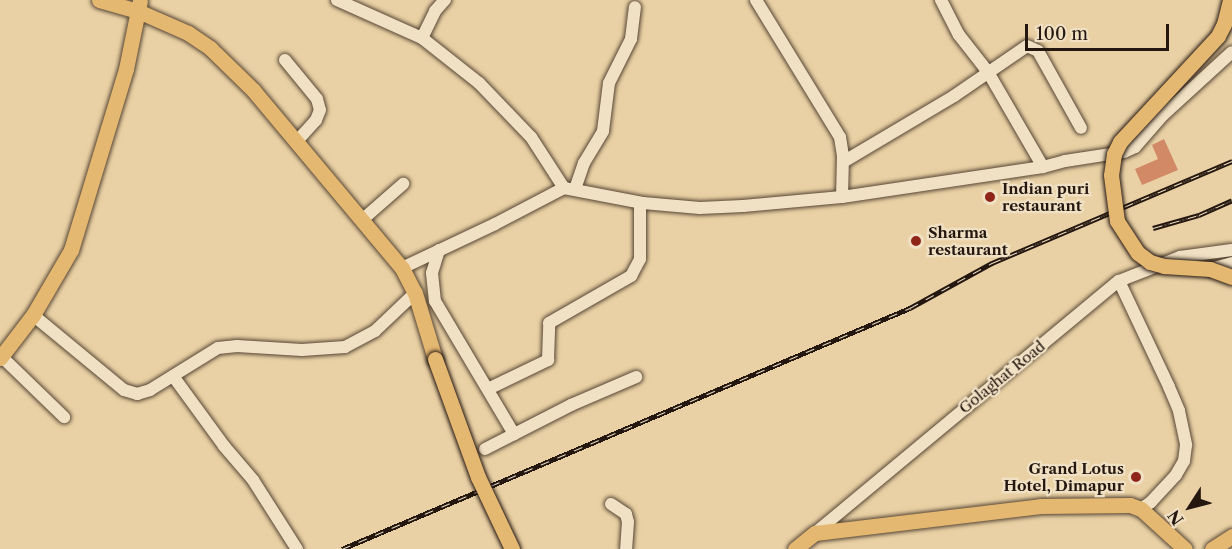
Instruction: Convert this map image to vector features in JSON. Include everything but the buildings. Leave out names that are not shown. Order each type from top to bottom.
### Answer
[{"type":"main road","points":[[99,0],[139,5],[210,48],[254,90],[402,268],[415,293],[435,359],[478,477],[512,549]]},
{"type":"main road","points":[[1230,0],[1224,24],[1218,36],[1120,142],[1114,154],[1111,175],[1117,221],[1138,253],[1150,262],[1164,266],[1210,269],[1232,277]]},
{"type":"main road","points":[[1,357],[33,315],[71,250],[126,69],[139,5]]},
{"type":"main road","points":[[815,533],[1040,506],[1130,505],[1141,509],[1185,549]]},
{"type":"main road","name":"Golaghat Road","points":[[795,549],[815,533]]},
{"type":"main road","points":[[1212,549],[1232,536]]},
{"type":"street","points":[[337,0],[422,38],[479,83],[508,110],[569,188],[640,203],[700,208],[842,197],[1043,167],[1065,161],[1130,151],[1163,115],[1232,52]]},
{"type":"street","points":[[422,38],[435,11],[445,0]]},
{"type":"street","points":[[756,0],[833,122],[840,137],[843,162],[842,197]]},
{"type":"street","points":[[941,0],[959,35],[988,72],[1043,167]]},
{"type":"street","points":[[402,268],[569,188],[603,130],[609,83],[631,39],[635,7]]},
{"type":"street","points":[[843,162],[954,96],[1022,48],[1033,46],[1081,128]]},
{"type":"street","points":[[285,60],[316,99],[320,110],[316,120],[297,141]]},
{"type":"street","points":[[362,220],[403,184]]},
{"type":"street","points":[[488,389],[545,363],[550,356],[547,331],[549,323],[631,276],[640,259],[640,203]]},
{"type":"street","points":[[439,250],[432,273],[435,301],[514,434]]},
{"type":"street","name":"Golaghat Road","points":[[815,533],[1119,281],[1180,257],[1232,250]]},
{"type":"street","points":[[1210,269],[1232,263]]},
{"type":"street","points":[[1119,281],[1179,411],[1186,445],[1184,462],[1176,475],[1151,502],[1141,509]]},
{"type":"street","points":[[33,315],[124,390],[137,394],[150,390],[218,348],[237,346],[302,350],[345,347],[375,331],[415,293]]},
{"type":"street","points":[[1,357],[64,417]]},
{"type":"street","points":[[173,376],[224,446],[253,480],[297,549]]},
{"type":"street","points":[[484,449],[590,396],[636,377]]},
{"type":"street","points":[[611,504],[626,514],[628,522],[626,549]]},
{"type":"railway","points":[[342,549],[910,308],[992,263],[1232,161]]},
{"type":"railway","points":[[1153,228],[1199,215],[1232,200]]},
{"type":"place","name":"Indian puri restaurant","points":[[990,197]]},
{"type":"place","name":"Sharma restaurant","points":[[916,241]]},
{"type":"place","name":"Grand Lotus Hotel, Dimapur","points":[[1136,477]]}]
